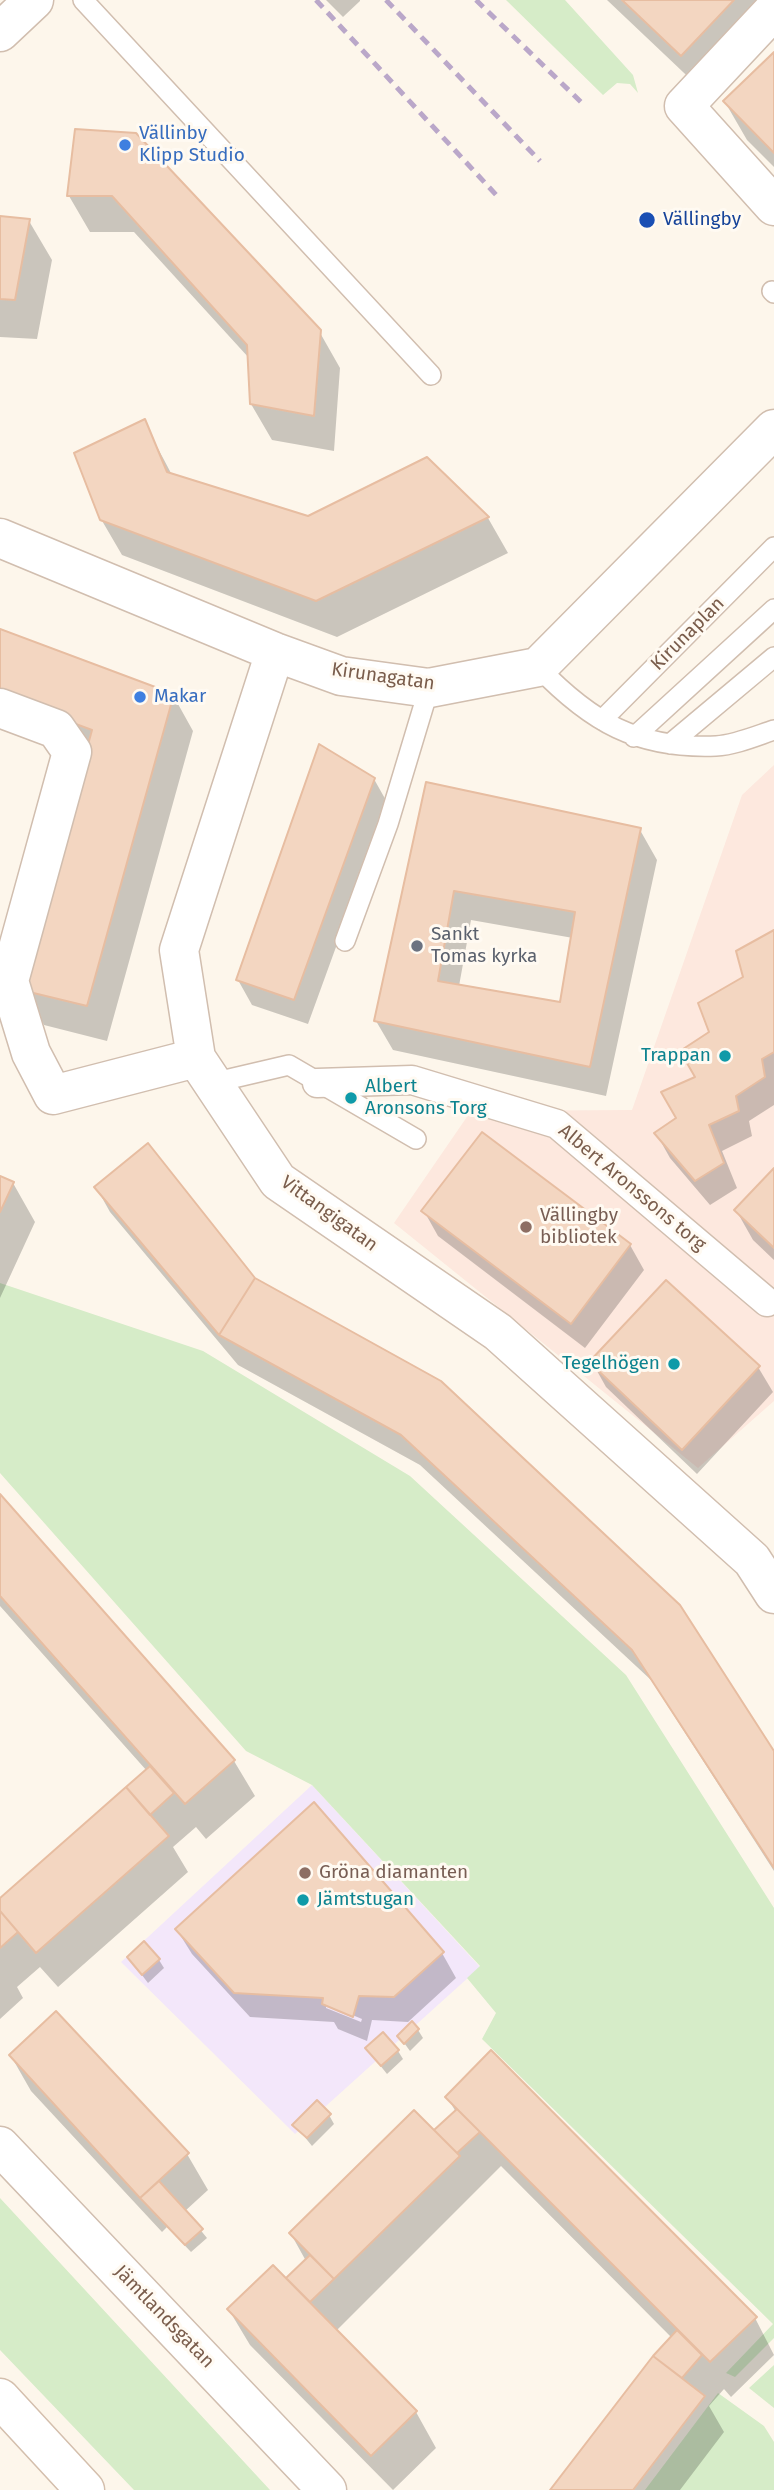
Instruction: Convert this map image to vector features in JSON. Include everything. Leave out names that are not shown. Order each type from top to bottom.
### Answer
[{"type":"street","points":[[1,29],[34,0]]},
{"type":"street","points":[[774,10],[684,106],[774,206]]},
{"type":"street","points":[[538,667],[774,429]]},
{"type":"street","name":"Kirunagatan","points":[[0,538],[275,652],[341,676],[429,688],[538,667]]},
{"type":"street","name":"Vittangigatan","points":[[275,652],[179,950],[204,1070],[278,1181],[498,1332],[752,1560],[774,1594]]},
{"type":"street","points":[[0,708],[56,729],[72,752],[9,981],[31,1054],[53,1095],[204,1070]]},
{"type":"street","name":"Albert Aronssons torg","points":[[317,1083],[412,1080],[557,1124],[767,1302]]},
{"type":"street","name":"Jämtlandsgatan","points":[[0,2146],[327,2490]]},
{"type":"street","points":[[0,2398],[85,2490]]},
{"type":"lane","points":[[83,0],[432,375]]},
{"type":"lane","name":"Kirunaplan","points":[[602,720],[774,547]]},
{"type":"lane","name":"Kirunaplan","points":[[634,737],[774,609]]},
{"type":"lane","points":[[670,744],[774,657]]},
{"type":"lane","points":[[538,667],[571,701],[634,737],[670,744],[718,746],[774,730]]},
{"type":"lane","points":[[345,941],[388,824],[429,688]]},
{"type":"lane","points":[[204,1070],[289,1065],[415,1139]]},
{"type":"shaded area","points":[[774,765],[774,1401],[698,1468],[394,1223],[471,1111],[632,1110],[742,795]]},
{"type":"shaded area","name":"Gröna diamanten","points":[[312,1785],[480,1967],[295,2134],[121,1962]]},
{"type":"green space","points":[[506,0],[565,0],[633,75],[638,93],[630,84],[617,83],[603,95]]},
{"type":"green space","points":[[0,1283],[203,1351],[410,1476],[626,1675],[774,1908],[774,2338],[735,2377],[726,2373],[773,2324],[482,2039],[496,2013],[467,1978],[480,1966],[312,1785],[246,1751],[0,1473]]},
{"type":"green space","points":[[0,2198],[270,2490],[134,2490],[0,2350]]},
{"type":"green space","points":[[774,2365],[774,2408],[749,2388]]},
{"type":"green space","points":[[718,2393],[764,2426],[774,2442],[774,2490],[645,2490]]},
{"type":"building","points":[[622,0],[734,0],[681,56]]},
{"type":"building","points":[[774,52],[774,153],[723,101]]},
{"type":"building","points":[[75,129],[136,133],[321,330],[314,416],[250,404],[247,345],[112,196],[67,196]]},
{"type":"building","points":[[0,216],[30,219],[15,300],[0,299]]},
{"type":"building","points":[[145,419],[167,472],[308,516],[427,457],[489,517],[316,601],[100,520],[74,453]]},
{"type":"building","points":[[0,629],[174,694],[87,1006],[21,990],[92,730],[0,696]]},
{"type":"building","points":[[319,744],[375,778],[294,1000],[236,980]]},
{"type":"building","name":"Sankt Tomas kyrka","points":[[426,782],[641,828],[590,1067],[374,1021]],"holes":[[[454,891],[575,912],[560,1002],[438,981]]]},
{"type":"building","name":"Trappan","points":[[774,930],[774,1052],[762,1059],[765,1077],[736,1096],[739,1111],[709,1125],[724,1163],[695,1181],[654,1133],[676,1118],[661,1092],[695,1077],[680,1051],[709,1032],[698,1003],[743,977],[736,951]]},
{"type":"building","name":"Vällingby bibliotek","points":[[482,1132],[631,1244],[571,1324],[421,1211]]},
{"type":"building","points":[[148,1143],[255,1278],[219,1335],[94,1187]]},
{"type":"building","points":[[774,1168],[774,1248],[734,1210]]},
{"type":"building","points":[[0,1176],[14,1182],[0,1212]]},
{"type":"building","points":[[255,1278],[441,1381],[680,1605],[774,1751],[774,1868],[632,1650],[401,1435],[219,1335]]},
{"type":"building","name":"Tegelhögen","points":[[666,1280],[760,1366],[682,1450],[589,1362]]},
{"type":"building","points":[[0,1494],[235,1760],[185,1804],[0,1596]]},
{"type":"building","points":[[150,1766],[174,1793],[150,1815],[126,1787]]},
{"type":"building","points":[[126,1787],[169,1836],[36,1953],[0,1911],[0,1898]]},
{"type":"building","name":"Jämtstugan","points":[[314,1802],[444,1952],[394,1997],[359,1996],[353,2017],[322,2004],[323,1998],[234,1993],[175,1929]]},
{"type":"building","points":[[0,1911],[18,1932],[0,1948]]},
{"type":"building","points":[[144,1941],[160,1959],[142,1975],[127,1957]]},
{"type":"building","points":[[56,2011],[189,2153],[140,2198],[9,2055]]},
{"type":"building","points":[[412,2021],[419,2029],[404,2044],[397,2036]]},
{"type":"building","points":[[383,2032],[399,2050],[381,2066],[365,2048]]},
{"type":"building","points":[[491,2050],[757,2317],[710,2362],[445,2097]]},
{"type":"building","points":[[317,2100],[331,2114],[307,2138],[292,2125]]},
{"type":"building","points":[[457,2109],[480,2132],[457,2153],[434,2130]]},
{"type":"building","points":[[414,2110],[460,2156],[334,2279],[289,2233]]},
{"type":"building","points":[[159,2181],[203,2229],[185,2245],[140,2198]]},
{"type":"building","points":[[310,2255],[334,2279],[310,2302],[286,2278]]},
{"type":"building","points":[[273,2265],[417,2411],[371,2456],[227,2309]]},
{"type":"building","points":[[677,2330],[702,2355],[682,2378],[653,2356]]},
{"type":"building","points":[[653,2356],[705,2396],[633,2490],[550,2490]]},
{"type":"railway","points":[[316,0],[499,198]]},
{"type":"railway","points":[[386,0],[540,161]]},
{"type":"railway","points":[[476,0],[582,103]]},
{"type":"place","name":"Vällinby Klipp Studio","points":[[125,145]]},
{"type":"place","name":"Vällingby","points":[[647,220]]},
{"type":"place","name":"Makar","points":[[140,697]]},
{"type":"place","name":"Sankt Tomas kyrka","points":[[417,946]]},
{"type":"place","name":"Trappan","points":[[725,1056]]},
{"type":"place","name":"Albert Aronsons Torg","points":[[351,1098]]},
{"type":"place","name":"Vällingby bibliotek","points":[[526,1227]]},
{"type":"place","name":"Tegelhögen","points":[[674,1364]]},
{"type":"place","name":"Gröna diamanten","points":[[305,1873]]},
{"type":"place","name":"Jämtstugan","points":[[303,1900]]}]
